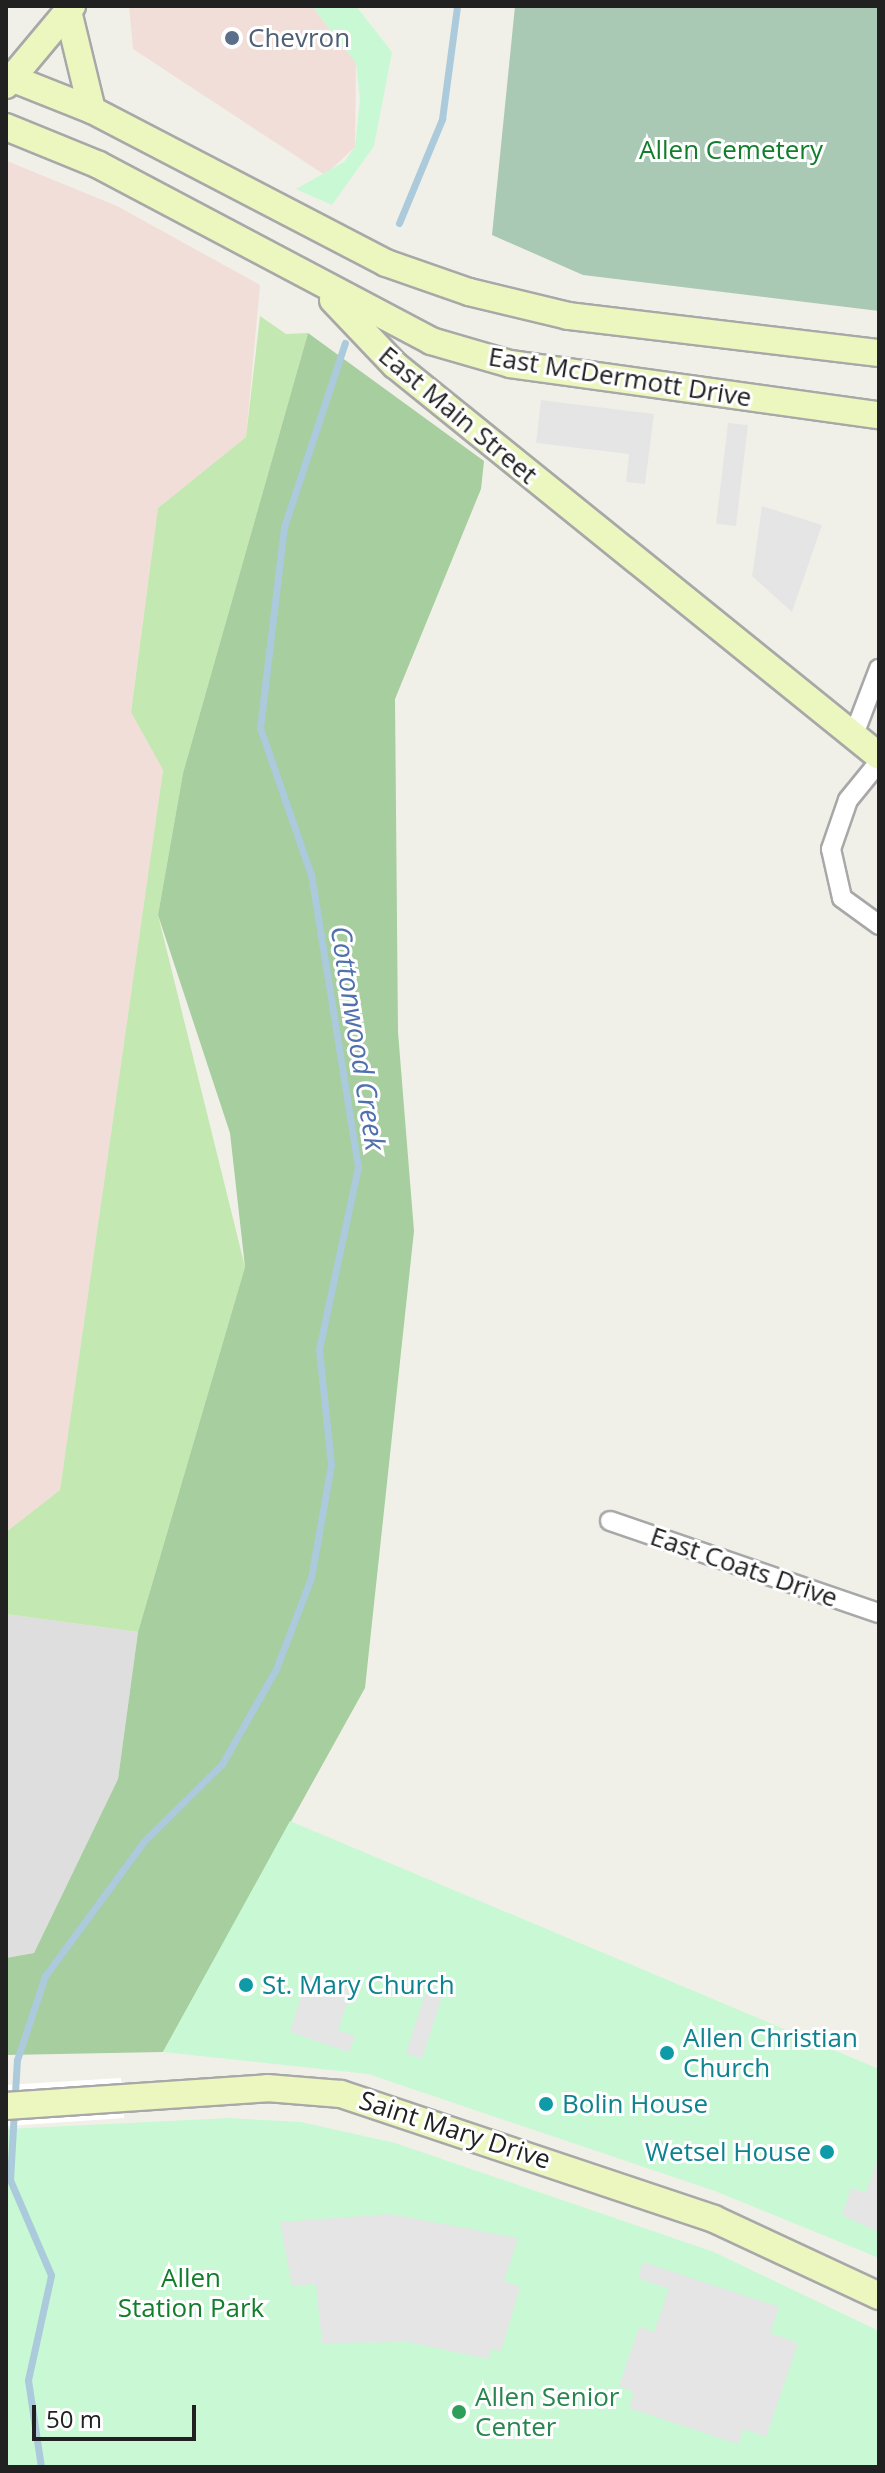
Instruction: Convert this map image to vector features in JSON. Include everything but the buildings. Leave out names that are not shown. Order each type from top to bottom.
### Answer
[{"type":"main road","points":[[70,8],[8,80],[92,110]]},
{"type":"main road","points":[[70,8],[92,110]]},
{"type":"main road","name":"East McDermott Drive","points":[[92,110],[386,263],[568,316],[879,353]]},
{"type":"main road","name":"East Main Street","points":[[6,127],[99,165],[325,289],[395,365],[879,759]]},
{"type":"main road","name":"East McDermott Drive","points":[[325,289],[431,341],[502,362],[879,415]]},
{"type":"main road","name":"Saint Mary Drive","points":[[6,2106],[284,2088],[377,2102],[714,2219],[879,2296]]},
{"type":"street","points":[[853,737],[879,669]]},
{"type":"street","points":[[879,759],[848,800],[831,861],[842,898],[879,925]]},
{"type":"street","name":"East Coats Drive","points":[[610,1521],[879,1613]]},
{"type":"shaded area","points":[[129,6],[312,6],[356,63],[355,147],[325,175],[133,49]]},
{"type":"shaded area","points":[[7,161],[117,206],[260,285],[246,437],[158,508],[131,711],[163,770],[60,1490],[6,1532]]},
{"type":"shaded area","points":[[541,400],[654,414],[645,484],[626,482],[629,454],[536,443]]},
{"type":"shaded area","points":[[728,423],[748,425],[736,526],[716,524]]},
{"type":"shaded area","points":[[762,506],[822,525],[792,612],[752,576]]},
{"type":"shaded area","points":[[6,1614],[138,1632],[118,1779],[34,1953],[6,1958]]},
{"type":"shaded area","points":[[308,1975],[351,1990],[338,2030],[355,2036],[349,2052],[290,2032]]},
{"type":"shaded area","points":[[428,1985],[444,1990],[422,2059],[406,2053]]},
{"type":"shaded area","points":[[879,2154],[879,2232],[842,2215],[851,2188],[866,2193]]},
{"type":"shaded area","points":[[390,2214],[518,2238],[504,2281],[520,2287],[501,2351],[491,2349],[488,2359],[408,2342],[322,2343],[316,2284],[292,2286],[280,2222]]},
{"type":"shaded area","points":[[643,2262],[779,2307],[770,2333],[798,2343],[766,2437],[744,2429],[738,2444],[629,2408],[634,2392],[619,2386],[639,2327],[654,2332],[669,2289],[638,2278]]},
{"type":"green space","points":[[312,6],[356,6],[392,52],[374,146],[332,205],[296,189],[344,162],[355,147],[360,99],[356,63]]},
{"type":"green space","name":"Allen Cemetery","points":[[515,6],[879,6],[879,311],[583,275],[492,235]]},
{"type":"green space","points":[[260,316],[286,334],[308,333],[183,773],[158,915],[245,1267],[138,1632],[6,1614],[6,1532],[60,1490],[163,770],[131,712],[158,508],[246,437]]},
{"type":"green space","points":[[308,333],[484,461],[481,489],[395,699],[398,1032],[414,1231],[365,1688],[163,2052],[6,2055],[6,1958],[34,1953],[118,1779],[138,1632],[245,1267],[230,1133],[158,915],[183,773]]},
{"type":"green space","points":[[290,1821],[879,2069],[879,2258],[715,2191],[368,2074],[163,2052]]},
{"type":"green space","name":"Allen Station Park","points":[[229,2118],[301,2122],[395,2143],[714,2252],[879,2331],[879,2467],[6,2467],[6,2129]]},
{"type":"pier","points":[[121,2078],[124,2118],[6,2126],[6,2085]]},
{"type":"waterway","name":"Cottonwood Creek","points":[[399,223],[442,119],[457,6]]},
{"type":"waterway","name":"Cottonwood Creek","points":[[41,2467],[28,2380],[51,2275],[10,2180],[17,2060],[45,1976],[144,1841],[222,1764],[276,1669],[311,1578],[331,1465],[319,1349],[358,1167],[311,875],[260,728],[284,527],[345,343]]},
{"type":"place","name":"Chevron","points":[[232,38]]},
{"type":"place","name":"St. Mary Church","points":[[246,1985]]},
{"type":"place","name":"Allen Christian Church","points":[[667,2053]]},
{"type":"place","name":"Bolin House","points":[[546,2104]]},
{"type":"place","name":"Wetsel House","points":[[827,2152]]},
{"type":"place","name":"Allen Senior Center","points":[[459,2412]]}]
